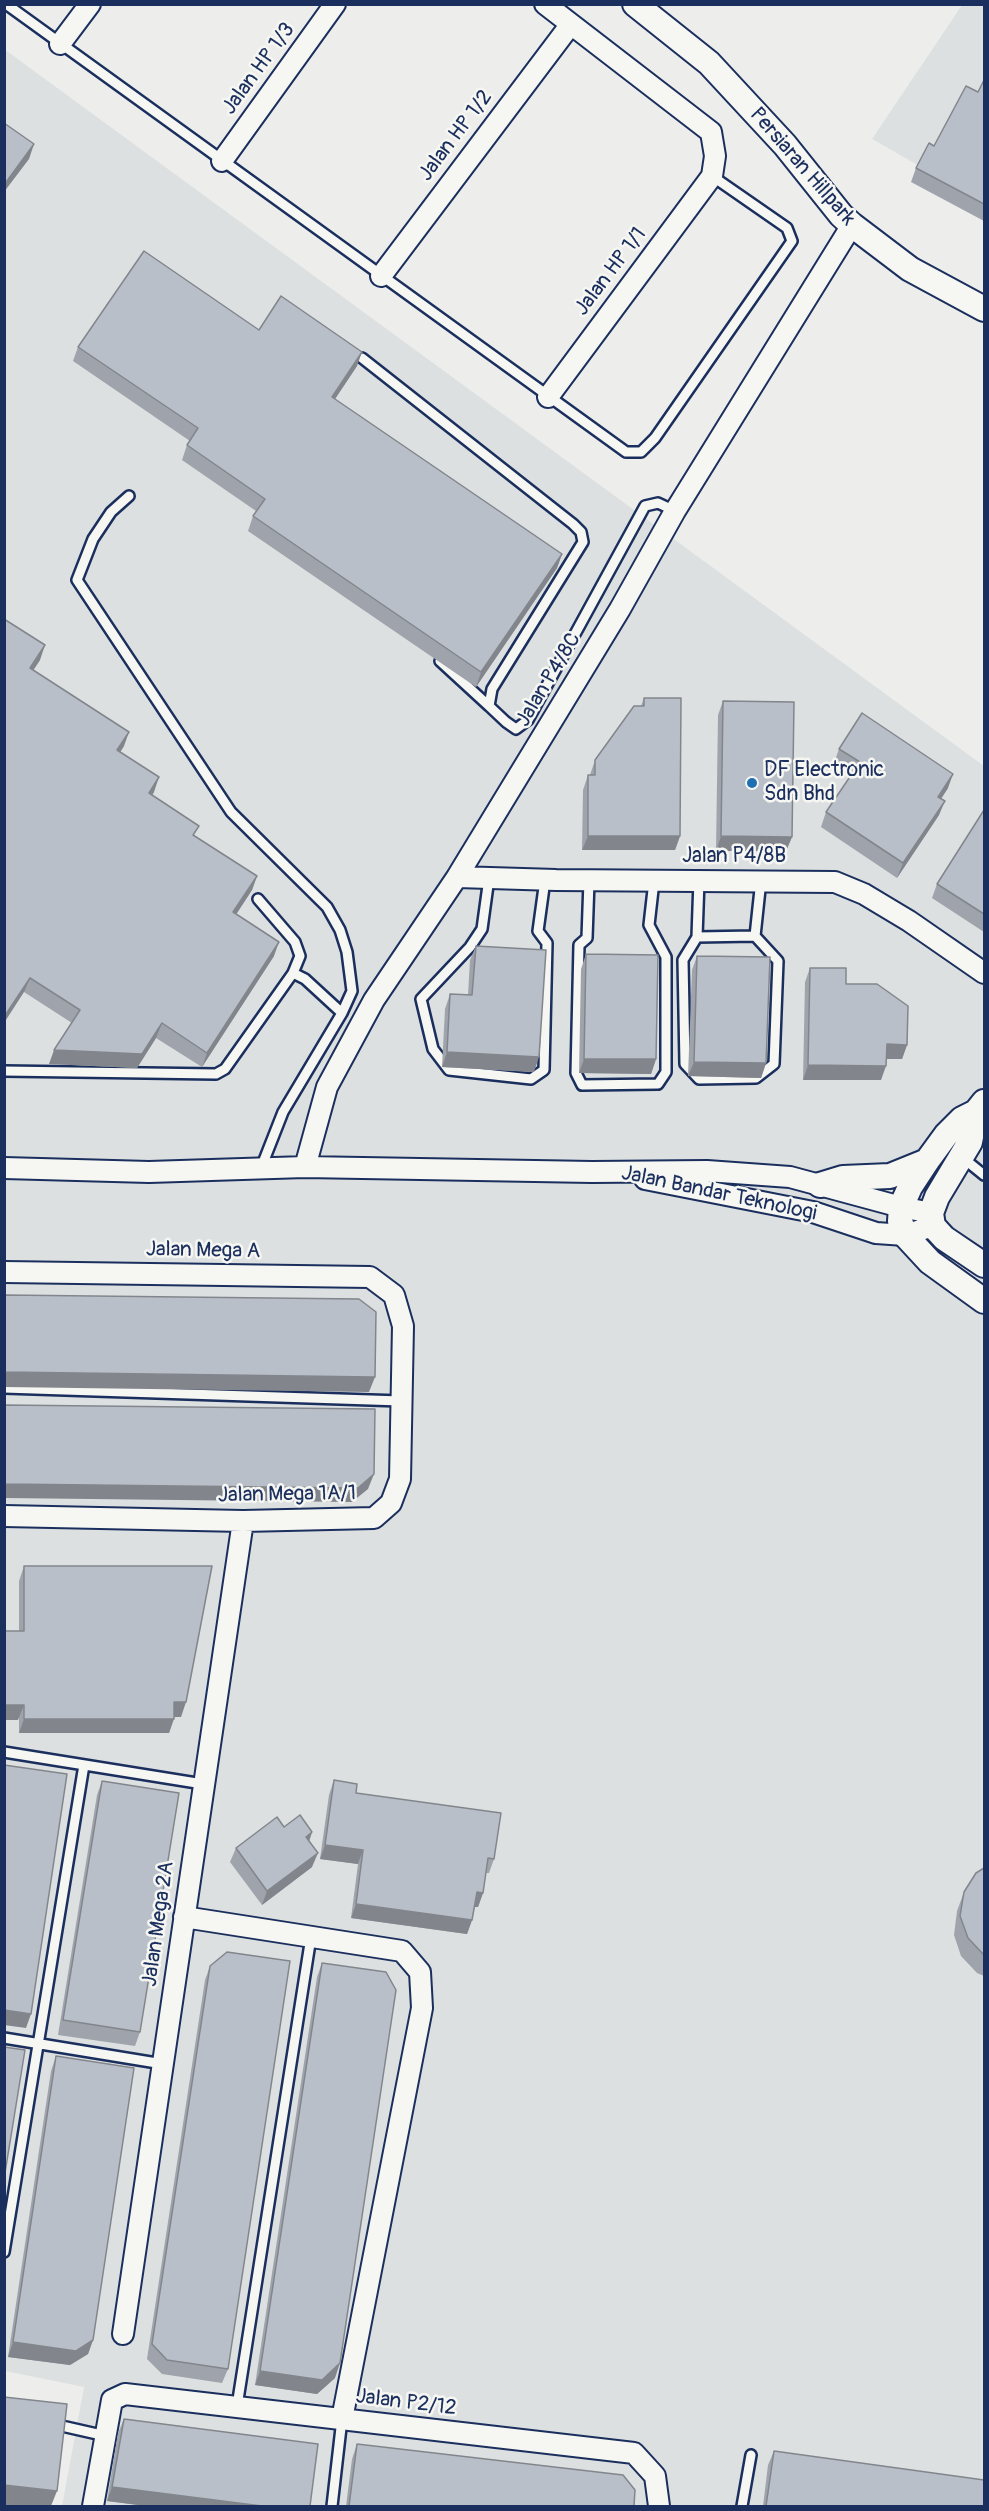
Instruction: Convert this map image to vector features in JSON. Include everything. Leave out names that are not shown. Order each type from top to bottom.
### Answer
[{"type":"street","points":[[60,44],[90,4]]},
{"type":"street","name":"Jalan HP 1/3","points":[[222,161],[335,4]]},
{"type":"street","points":[[545,4],[711,132],[715,156],[712,176]]},
{"type":"street","name":"Persiaran Hillpark","points":[[635,4],[709,63],[785,145],[841,215],[852,225],[910,269],[984,309]]},
{"type":"street","name":"Jalan HP 1/2","points":[[381,276],[571,24]]},
{"type":"street","name":"Jalan HP 1/1","points":[[548,397],[712,176]]},
{"type":"street","name":"Jalan P4/8C","points":[[305,1167],[327,1087],[374,1000],[457,877],[620,609],[675,511],[852,225]]},
{"type":"street","name":"Jalan P4/8B","points":[[457,877],[545,880],[835,882],[864,894],[984,973]]},
{"type":"street","points":[[980,1107],[970,1142],[961,1156],[932,1220],[944,1238],[984,1265]]},
{"type":"street","points":[[980,1107],[962,1119],[946,1135],[927,1161],[910,1187],[901,1207],[900,1221],[905,1235],[930,1262],[984,1301]]},
{"type":"street","points":[[820,1185],[843,1178],[890,1176],[927,1161]]},
{"type":"street","points":[[4,1168],[149,1172],[305,1167],[610,1172]]},
{"type":"street","name":"Jalan Bandar Teknologi","points":[[610,1172],[707,1171],[790,1177],[901,1207],[932,1220]]},
{"type":"street","name":"Jalan Bandar Teknologi","points":[[610,1172],[813,1212],[876,1233],[905,1235],[932,1220]]},
{"type":"street","name":"Jalan Mega A","points":[[4,1272],[370,1277],[394,1295]]},
{"type":"street","name":"Jalan Mega 1A/1","points":[[4,1516],[243,1521],[374,1518],[391,1503],[400,1479],[403,1326],[394,1295]]},
{"type":"street","name":"Jalan Mega 2A","points":[[123,2334],[243,1521]]},
{"type":"street","points":[[184,1917],[402,1952],[420,1972],[422,2008],[342,2420]]},
{"type":"street","name":"Jalan P2/12","points":[[106,2436],[112,2400],[125,2394],[634,2453],[655,2476],[659,2506]]},
{"type":"street","points":[[93,2506],[106,2436]]},
{"type":"lane","points":[[6,4],[626,452],[641,452],[655,438],[792,242],[787,228],[712,176]]},
{"type":"lane","points":[[362,358],[581,532],[583,542],[492,689],[489,706]]},
{"type":"lane","points":[[129,496],[111,512],[93,539],[77,580],[231,812],[327,907],[340,930],[347,952],[352,991],[342,1013],[283,1112],[261,1168]]},
{"type":"lane","points":[[431,652],[516,729],[528,720],[645,506],[658,503],[675,511]]},
{"type":"lane","points":[[489,878],[482,929],[470,947],[421,999],[433,1049],[449,1070],[531,1078],[544,1070],[547,943],[538,931],[545,880]]},
{"type":"lane","points":[[589,880],[587,938],[579,945],[576,1073],[582,1085],[658,1084],[666,1072],[666,957],[650,925],[654,881]]},
{"type":"lane","points":[[697,937],[755,936],[778,961],[774,1064],[756,1078],[699,1079],[685,1064],[683,960],[697,937],[699,880]]},
{"type":"lane","points":[[755,936],[761,880]]},
{"type":"lane","points":[[4,1071],[216,1074],[225,1069],[293,974],[300,956],[296,942],[258,899]]},
{"type":"lane","points":[[293,974],[305,979],[342,1013]]},
{"type":"lane","points":[[961,1156],[984,1175]]},
{"type":"lane","points":[[4,1388],[401,1401]]},
{"type":"lane","points":[[4,1752],[203,1784]]},
{"type":"lane","points":[[4,2252],[84,1765]]},
{"type":"lane","points":[[237,2406],[310,1937]]},
{"type":"lane","points":[[4,2038],[163,2064]]},
{"type":"lane","points":[[39,2420],[106,2436]]},
{"type":"lane","points":[[332,2506],[342,2420]]},
{"type":"lane","points":[[742,2506],[751,2455]]},
{"type":"shaded area","points":[[962,5],[984,5],[984,203],[872,139]]},
{"type":"shaded area","points":[[4,49],[984,766],[984,2506],[62,2506],[84,2387],[5,2371]]},
{"type":"building","points":[[984,80],[984,204],[916,168],[929,143],[934,146],[966,86],[978,92]]},
{"type":"building","points":[[4,123],[34,144],[4,185]]},
{"type":"building","points":[[144,251],[259,330],[281,296],[362,352],[332,397],[562,554],[481,672],[253,516],[265,499],[187,445],[198,428],[78,347]]},
{"type":"building","points":[[4,619],[45,645],[30,668],[129,732],[117,750],[159,777],[149,793],[199,826],[193,835],[257,876],[233,912],[279,942],[207,1053],[162,1023],[142,1054],[54,1050],[80,1010],[30,978],[4,1017]]},
{"type":"building","points":[[644,698],[681,698],[680,836],[588,836],[588,775],[595,775],[595,760],[634,706],[644,706]]},
{"type":"building","name":"DF Electronic Sdn Bhd","points":[[723,701],[794,702],[792,837],[721,836]]},
{"type":"building","points":[[862,713],[953,774],[938,797],[945,801],[903,863],[826,812],[860,762],[839,749]]},
{"type":"building","points":[[984,810],[984,914],[937,884]]},
{"type":"building","points":[[476,946],[546,950],[539,1057],[447,1052],[450,994],[472,995]]},
{"type":"building","points":[[586,954],[658,955],[656,1059],[584,1059]]},
{"type":"building","points":[[697,956],[770,957],[766,1063],[694,1062]]},
{"type":"building","points":[[810,968],[846,968],[846,984],[877,984],[908,1006],[907,1045],[887,1044],[886,1066],[808,1065]]},
{"type":"building","points":[[4,1295],[359,1299],[376,1312],[375,1377],[4,1372]]},
{"type":"building","points":[[4,1405],[375,1409],[374,1474],[358,1488],[4,1484]]},
{"type":"building","points":[[24,1566],[212,1566],[186,1702],[174,1702],[174,1719],[24,1719],[24,1705],[4,1705],[4,1631],[24,1631]]},
{"type":"building","points":[[4,1765],[67,1774],[31,2014],[4,2010]]},
{"type":"building","points":[[334,1780],[357,1784],[356,1793],[501,1813],[494,1859],[488,1858],[483,1893],[477,1892],[472,1920],[356,1904],[363,1850],[325,1845]]},
{"type":"building","points":[[102,1781],[179,1793],[140,2032],[63,2020]]},
{"type":"building","points":[[300,1815],[312,1832],[306,1837],[318,1853],[267,1891],[236,1848],[277,1817],[284,1827]]},
{"type":"building","points":[[984,1868],[984,1955],[968,1938],[960,1916],[964,1892],[976,1873]]},
{"type":"building","points":[[227,1952],[290,1961],[228,2369],[167,2360],[152,2344],[210,1966]]},
{"type":"building","points":[[322,1963],[386,1972],[396,1990],[340,2363],[322,2380],[260,2371]]},
{"type":"building","points":[[4,2047],[25,2050],[4,2179]]},
{"type":"building","points":[[56,2056],[134,2068],[93,2340],[76,2351],[13,2342]]},
{"type":"building","points":[[4,2397],[67,2404],[57,2491],[4,2485]]},
{"type":"building","points":[[124,2419],[318,2444],[310,2506],[262,2506],[112,2487]]},
{"type":"building","points":[[357,2444],[623,2475],[635,2490],[634,2506],[349,2506]]},
{"type":"building","points":[[774,2451],[984,2480],[984,2506],[766,2506]]},
{"type":"place","name":"DF Electronic Sdn Bhd","points":[[752,783]]}]
